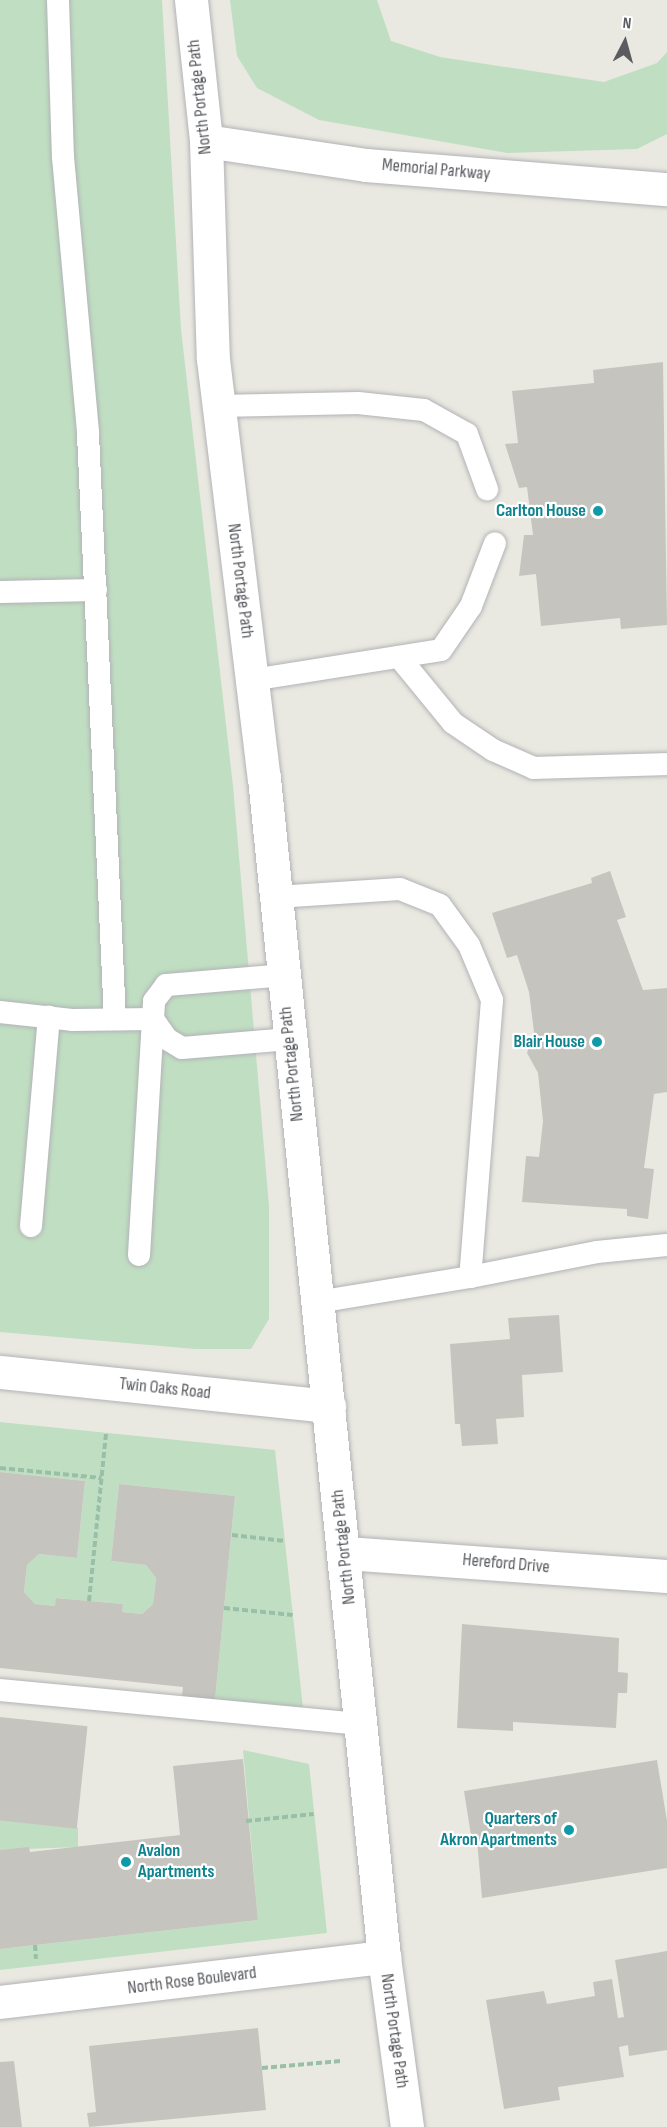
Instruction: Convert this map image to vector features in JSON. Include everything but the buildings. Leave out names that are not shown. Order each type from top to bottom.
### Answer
[{"type":"main road","name":"North Portage Path","points":[[191,0],[206,141],[219,406],[276,897],[363,1724],[384,1957],[407,2127]]},
{"type":"main road","name":"Memorial Parkway","points":[[206,141],[366,165],[667,189]]},
{"type":"main road","name":"Twin Oaks Road","points":[[0,1372],[329,1406]]},
{"type":"main road","name":"Hereford Drive","points":[[345,1553],[667,1576]]},
{"type":"main road","name":"North Rose Boulevard","points":[[0,2002],[384,1957]]},
{"type":"lane","points":[[58,0],[63,157],[96,590],[115,1019]]},
{"type":"lane","points":[[219,406],[358,403],[424,410],[467,434],[487,489]]},
{"type":"lane","points":[[252,680],[441,650],[471,606],[495,543]]},
{"type":"lane","points":[[0,592],[96,590]]},
{"type":"lane","points":[[399,657],[453,723],[493,750],[534,768],[667,764]]},
{"type":"lane","points":[[276,897],[400,889],[440,905],[469,945],[492,1000],[471,1277]]},
{"type":"lane","points":[[138,1255],[153,1001],[166,985],[284,975]]},
{"type":"lane","points":[[0,1012],[49,1017],[153,1019]]},
{"type":"lane","points":[[31,1226],[49,1017]]},
{"type":"lane","points":[[153,1019],[166,1039],[182,1047],[290,1039]]},
{"type":"lane","points":[[318,1302],[471,1277],[597,1252],[667,1245]]},
{"type":"lane","points":[[0,1690],[363,1724]]},
{"type":"path","points":[[89,1601],[106,1433]]},
{"type":"path","points":[[0,1468],[102,1478]]},
{"type":"path","points":[[232,1535],[285,1540]]},
{"type":"path","points":[[224,1608],[293,1615]]},
{"type":"path","points":[[246,1821],[314,1814]]},
{"type":"path","points":[[34,1945],[36,1966]]},
{"type":"path","points":[[262,2068],[341,2061]]},
{"type":"green space","points":[[0,0],[162,0],[181,329],[233,786],[269,1206],[269,1319],[251,1349],[195,1349],[0,1332]]},
{"type":"green space","points":[[230,0],[377,0],[391,41],[440,57],[604,82],[657,63],[667,52],[667,134],[637,149],[507,153],[319,120],[257,88],[237,56]]},
{"type":"green space","points":[[0,1422],[275,1450],[303,1708],[215,1700],[235,1496],[119,1484],[111,1561],[146,1565],[156,1578],[153,1604],[142,1614],[122,1612],[123,1604],[57,1598],[55,1606],[35,1604],[24,1592],[27,1565],[39,1554],[77,1558],[85,1481],[0,1472]]},
{"type":"green space","points":[[243,1750],[309,1764],[327,1933],[0,1970],[0,1949],[258,1920]]},
{"type":"green space","points":[[0,1820],[78,1828],[78,1847],[0,1850]]},
{"type":"place","name":"Carlton House","points":[[598,511]]},
{"type":"place","name":"Blair House","points":[[597,1042]]},
{"type":"place","name":"Quarters of Akron Apartments","points":[[569,1830]]},
{"type":"place","name":"Avalon Apartments","points":[[126,1862]]}]
